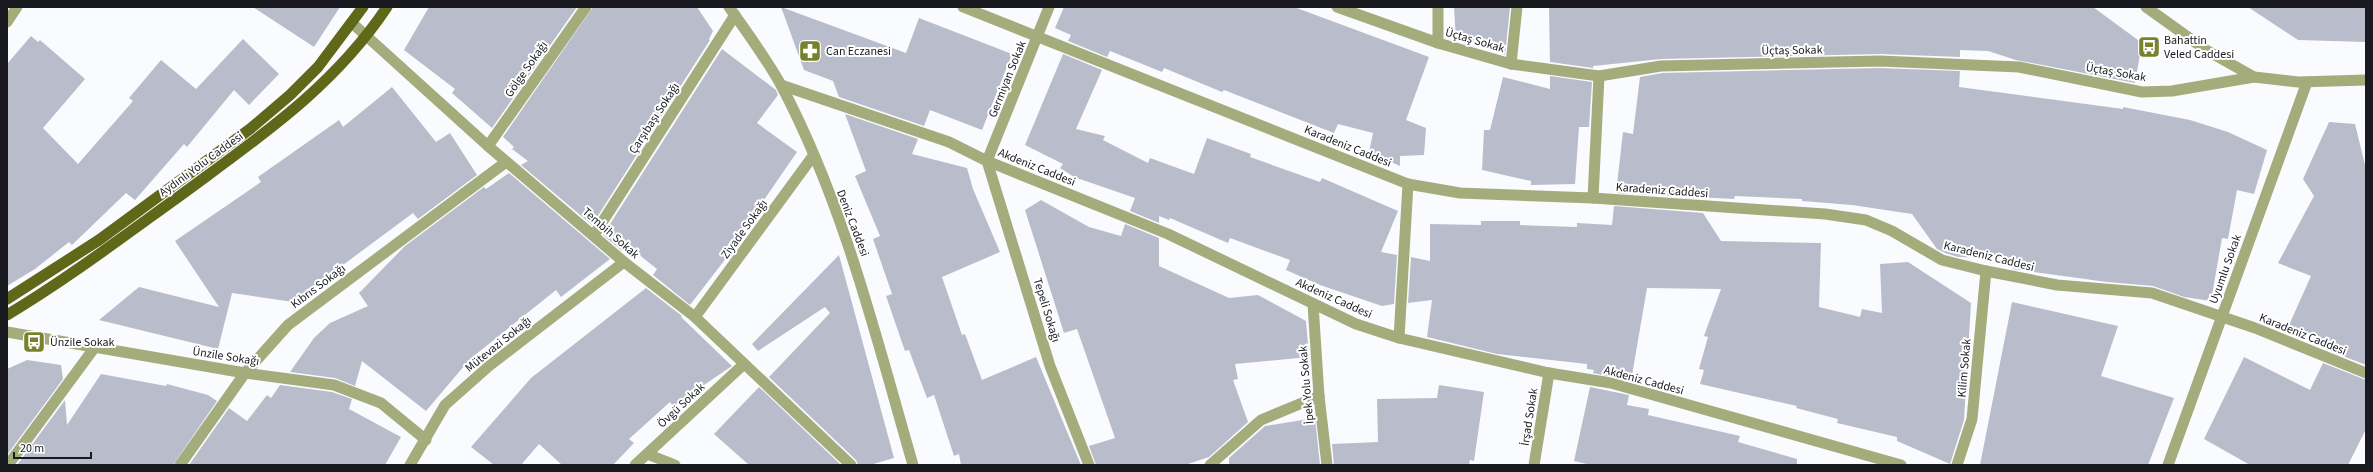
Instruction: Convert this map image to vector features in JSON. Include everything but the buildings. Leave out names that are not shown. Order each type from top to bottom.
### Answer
[{"type":"main road","name":"Aydınlı Yolu Caddesi","points":[[7,299],[99,240],[250,129],[290,95],[318,67],[363,7]]},
{"type":"main road","name":"Aydınlı Yolu Caddesi","points":[[7,315],[148,219],[291,114],[346,61],[368,36],[387,7]]},
{"type":"street","points":[[7,22],[16,7]]},
{"type":"street","name":"Gölge Sokağı","points":[[488,146],[586,7]]},
{"type":"street","name":"Karadeniz Caddesi","points":[[963,7],[1408,184],[1460,193],[1593,198],[1825,214],[1866,220],[1892,230],[1942,260],[1986,271],[2057,285],[2152,293],[2222,317],[2366,373]]},
{"type":"street","name":"Germiyan Sokak","points":[[987,161],[1050,7]]},
{"type":"street","name":"Üçtaş Sokak","points":[[1337,7],[1438,43],[1511,64],[1599,76],[1661,66],[1880,60],[2019,67],[2142,92],[2172,91],[2254,77]]},
{"type":"street","points":[[1438,7],[1438,43]]},
{"type":"street","points":[[1511,64],[1517,7]]},
{"type":"street","points":[[2146,7],[2206,50],[2254,77],[2307,82],[2366,80]]},
{"type":"street","name":"Deniz Caddesi","points":[[732,11],[780,85],[813,156],[851,253],[913,465]]},
{"type":"street","name":"Çarşıbaşı Sokağı","points":[[594,235],[732,11]]},
{"type":"street","name":"Tembih Sokak","points":[[352,23],[506,162],[594,235],[624,262],[695,317],[851,465]]},
{"type":"street","points":[[1593,198],[1599,76]]},
{"type":"street","name":"Uyumlu Sokak","points":[[2168,465],[2307,82]]},
{"type":"street","name":"Akdeniz Caddesi","points":[[780,85],[949,142],[987,161],[1168,234],[1356,324],[1399,338],[1549,373],[1611,382],[1884,463],[1901,465]]},
{"type":"street","name":"Ziyade Sokağı","points":[[695,317],[813,156]]},
{"type":"street","name":"Tepeli Sokağı","points":[[987,161],[1050,366],[1089,465]]},
{"type":"street","name":"Kıbrıs Sokağı","points":[[180,465],[245,373],[288,325],[506,162]]},
{"type":"street","points":[[1399,338],[1408,184]]},
{"type":"street","name":"Mütevazi Sokağı","points":[[410,465],[426,440],[445,405],[495,362],[624,262]]},
{"type":"street","name":"Kilim Sokak","points":[[1957,465],[1972,419],[1986,271]]},
{"type":"street","name":"İpek Yolu Sokak","points":[[1313,304],[1319,396],[1327,465]]},
{"type":"street","name":"Ünzile Sokağı","points":[[7,332],[245,373],[334,385],[381,403],[426,440]]},
{"type":"street","points":[[8,465],[95,347]]},
{"type":"street","name":"Övgü Sokak","points":[[635,465],[744,364]]},
{"type":"street","name":"İrşad Sokak","points":[[1534,465],[1549,373]]},
{"type":"street","points":[[1210,465],[1261,420],[1319,396]]},
{"type":"street","points":[[647,454],[675,465]]},
{"type":"place","name":"Bahattin Veled Caddesi","points":[[2149,47]]},
{"type":"place","name":"Can Eczanesi","points":[[810,51]]},
{"type":"place","name":"Ünzile Sokak","points":[[34,342]]}]
